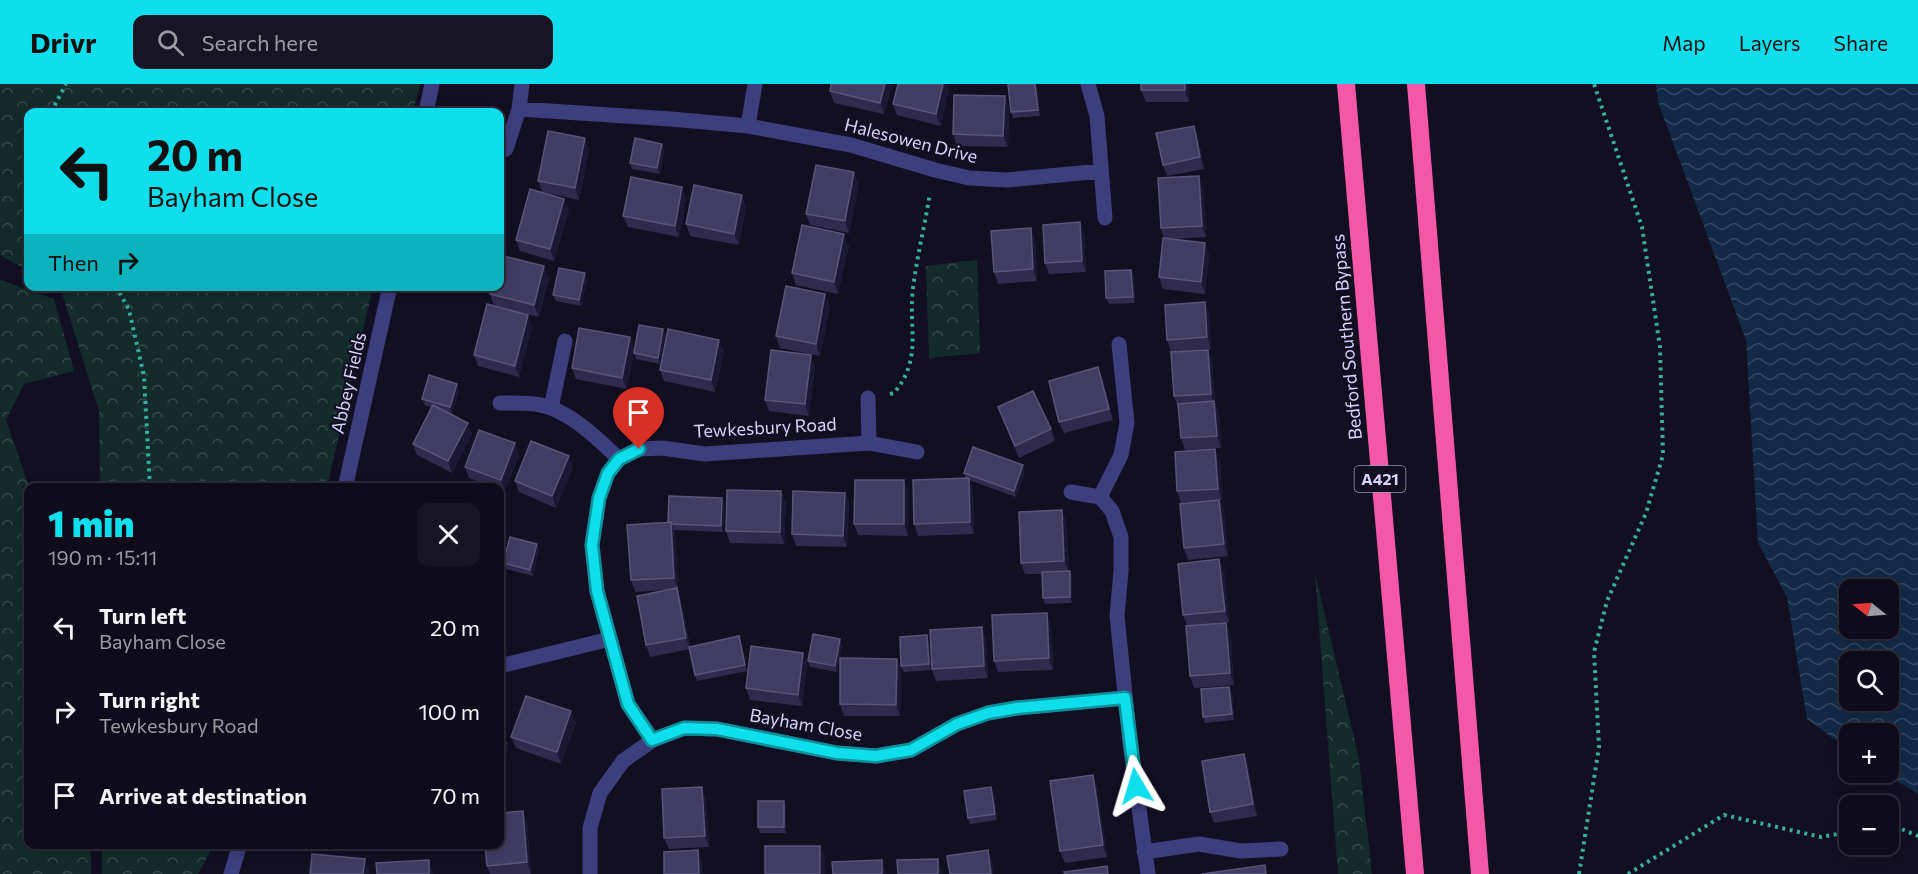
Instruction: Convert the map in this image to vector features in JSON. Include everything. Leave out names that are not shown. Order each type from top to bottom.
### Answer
[{"type":"highway","name":"Bedford Southern Bypass","points":[[1346,84],[1415,874]]},
{"type":"highway","points":[[1416,84],[1480,874]]},
{"type":"street","points":[[427,108],[432,84]]},
{"type":"street","points":[[506,149],[519,109],[522,84]]},
{"type":"street","points":[[748,126],[755,84]]},
{"type":"street","points":[[1088,84],[1097,116],[1104,218]]},
{"type":"street","name":"Halesowen Drive","points":[[519,109],[671,118],[748,126],[851,145],[934,170],[969,177],[1007,180],[1101,171]]},
{"type":"street","name":"Abbey Fields","points":[[346,483],[389,291]]},
{"type":"street","points":[[552,408],[565,341]]},
{"type":"street","points":[[1100,498],[1121,454],[1127,423],[1119,344]]},
{"type":"street","points":[[868,398],[869,443]]},
{"type":"street","points":[[500,403],[531,404],[552,408],[592,434],[619,459],[608,473],[599,498],[592,545],[597,591],[628,704],[652,740],[623,761],[600,793],[590,828],[590,874]]},
{"type":"street","name":"Tewkesbury Road","points":[[619,459],[639,449],[662,448],[705,454],[869,443],[917,452]]},
{"type":"street","points":[[1071,492],[1100,498],[1112,511],[1121,537],[1117,616],[1125,698],[1148,874]]},
{"type":"street","points":[[504,665],[610,639]]},
{"type":"street","name":"Bayham Close","points":[[652,740],[684,728],[717,729],[837,753],[876,756],[911,750],[957,724],[988,713],[1017,708],[1125,698]]},
{"type":"street","points":[[1144,852],[1199,844],[1241,851],[1281,849]]},
{"type":"street","points":[[231,874],[238,849]]},
{"type":"path","points":[[53,108],[66,84]]},
{"type":"path","points":[[1579,874],[1599,747],[1594,651],[1607,601],[1646,513],[1664,455],[1660,347],[1642,227],[1594,84]]},
{"type":"path","points":[[868,398],[894,393],[905,380],[914,349],[912,300],[934,170]]},
{"type":"path","points":[[119,291],[129,310],[144,376],[150,483]]},
{"type":"path","points":[[1628,874],[1724,815],[1821,837],[1839,834]]},
{"type":"path","points":[[1899,828],[1918,836]]},
{"type":"green space","points":[[0,84],[420,84],[414,108],[24,108],[24,269],[0,255]]},
{"type":"green space","points":[[977,260],[980,353],[929,358],[926,266]]},
{"type":"green space","points":[[0,280],[24,288],[24,291],[31,291],[54,299],[74,371],[24,384],[6,420],[28,483],[24,483],[24,849],[91,849],[91,874],[0,874]]},
{"type":"green space","points":[[61,291],[372,291],[328,483],[100,483],[99,411]]},
{"type":"green space","points":[[1315,573],[1359,759],[1372,874],[1338,874]]},
{"type":"green space","points":[[102,849],[212,849],[198,874],[102,874]]},
{"type":"water","points":[[1656,84],[1918,84],[1918,794],[1899,782],[1899,723],[1839,723],[1839,743],[1807,719],[1787,597],[1758,543],[1746,340],[1658,102]]},
{"type":"building","points":[[831,84],[885,84],[880,103],[830,91]]},
{"type":"building","points":[[898,84],[943,84],[936,114],[893,104]]},
{"type":"building","points":[[1008,84],[1035,84],[1038,110],[1011,112]]},
{"type":"building","points":[[1141,84],[1185,84],[1185,90],[1141,90]]},
{"type":"building","points":[[954,95],[1005,96],[1003,136],[953,134]]},
{"type":"building","points":[[1194,126],[1200,157],[1163,165],[1156,133]]},
{"type":"building","points":[[548,131],[585,138],[575,188],[538,181]]},
{"type":"building","points":[[635,138],[662,144],[657,168],[630,163]]},
{"type":"building","points":[[816,165],[854,172],[845,221],[806,214]]},
{"type":"building","points":[[1199,176],[1202,226],[1161,228],[1158,178]]},
{"type":"building","points":[[631,177],[682,187],[675,226],[623,216]]},
{"type":"building","points":[[694,185],[742,195],[734,234],[686,224]]},
{"type":"building","points":[[530,189],[564,199],[550,249],[516,240]]},
{"type":"building","points":[[1080,222],[1082,261],[1045,263],[1043,225]]},
{"type":"building","points":[[802,225],[844,234],[834,282],[792,273]]},
{"type":"building","points":[[1031,228],[1033,269],[994,272],[991,231]]},
{"type":"building","points":[[1163,238],[1205,243],[1201,282],[1159,277]]},
{"type":"building","points":[[504,256],[544,266],[534,305],[490,294],[491,291],[504,291]]},
{"type":"building","points":[[559,268],[585,273],[579,300],[553,295]]},
{"type":"building","points":[[1131,270],[1133,297],[1106,298],[1105,271]]},
{"type":"building","points":[[786,286],[825,294],[816,344],[776,336]]},
{"type":"building","points":[[1205,302],[1207,337],[1167,340],[1165,305]]},
{"type":"building","points":[[487,304],[528,315],[515,366],[474,355]]},
{"type":"building","points":[[639,325],[663,329],[658,358],[634,353]]},
{"type":"building","points":[[579,328],[630,337],[622,378],[572,368]]},
{"type":"building","points":[[668,329],[719,340],[711,380],[660,370]]},
{"type":"building","points":[[771,350],[811,355],[805,404],[765,400]]},
{"type":"building","points":[[1208,350],[1211,394],[1174,396],[1171,352]]},
{"type":"building","points":[[1098,367],[1109,409],[1059,422],[1049,381]]},
{"type":"building","points":[[429,375],[457,384],[450,407],[422,399]]},
{"type":"building","points":[[1033,391],[1051,429],[1015,446],[998,407]]},
{"type":"building","points":[[1214,401],[1217,436],[1181,438],[1178,404]]},
{"type":"building","points":[[433,405],[468,423],[448,461],[413,444]]},
{"type":"building","points":[[479,430],[515,443],[501,480],[465,467]]},
{"type":"building","points":[[531,441],[569,456],[552,496],[515,481]]},
{"type":"building","points":[[973,447],[1023,465],[1014,491],[964,473]]},
{"type":"building","points":[[1215,449],[1218,489],[1177,491],[1175,452]]},
{"type":"building","points":[[969,478],[970,522],[914,524],[913,480]]},
{"type":"building","points":[[855,480],[904,480],[904,524],[854,524]]},
{"type":"building","points":[[727,490],[781,491],[780,532],[726,531]]},
{"type":"building","points":[[793,491],[845,493],[843,536],[792,534]]},
{"type":"building","points":[[669,496],[722,498],[721,526],[671,524],[668,522]]},
{"type":"building","points":[[1219,500],[1224,544],[1184,548],[1180,504]]},
{"type":"building","points":[[1062,510],[1064,561],[1021,563],[1019,512]]},
{"type":"building","points":[[671,522],[674,578],[631,580],[627,525]]},
{"type":"building","points":[[510,537],[537,544],[530,570],[504,563]]},
{"type":"building","points":[[1219,559],[1225,611],[1183,615],[1178,564]]},
{"type":"building","points":[[1070,571],[1070,597],[1043,598],[1042,572]]},
{"type":"building","points":[[677,588],[686,638],[646,645],[637,596]]},
{"type":"building","points":[[1047,613],[1049,658],[994,661],[992,615]]},
{"type":"building","points":[[1226,623],[1230,673],[1190,676],[1186,626]]},
{"type":"building","points":[[982,627],[984,666],[932,669],[930,630]]},
{"type":"building","points":[[813,634],[840,639],[835,666],[808,661]]},
{"type":"building","points":[[927,635],[929,664],[901,666],[900,637]]},
{"type":"building","points":[[739,636],[745,665],[695,675],[689,647]]},
{"type":"building","points":[[751,646],[803,653],[798,695],[746,688]]},
{"type":"building","points":[[840,658],[897,659],[896,705],[840,704]]},
{"type":"building","points":[[1229,687],[1232,714],[1203,717],[1201,689]]},
{"type":"building","points":[[526,696],[571,711],[557,752],[511,737]]},
{"type":"building","points":[[1244,754],[1253,804],[1210,812],[1202,761]]},
{"type":"building","points":[[1093,775],[1103,845],[1060,851],[1050,781]]},
{"type":"building","points":[[702,787],[705,836],[664,838],[662,789]]},
{"type":"building","points":[[991,787],[995,814],[968,818],[964,791]]},
{"type":"building","points":[[758,801],[784,801],[784,827],[758,827]]},
{"type":"building","points":[[523,811],[527,862],[487,866],[485,849],[504,849],[504,813]]},
{"type":"building","points":[[765,846],[820,846],[820,874],[765,874]]},
{"type":"building","points":[[698,850],[699,874],[664,874],[664,852]]},
{"type":"building","points":[[988,850],[991,874],[950,874],[947,856]]},
{"type":"building","points":[[312,854],[365,859],[363,874],[310,874]]},
{"type":"building","points":[[938,859],[938,874],[898,874],[897,860]]},
{"type":"building","points":[[429,860],[429,874],[377,874],[376,863]]},
{"type":"building","points":[[882,860],[882,874],[833,874],[832,862]]},
{"type":"building","points":[[1265,865],[1266,874],[1202,874]]},
{"type":"building","points":[[1107,866],[1108,874],[1065,874],[1064,872]]},
{"type":"route","points":[[639,449],[619,459],[608,473],[599,498],[592,545],[597,591],[628,704],[652,740],[684,728],[717,729],[837,753],[876,756],[911,750],[957,724],[988,713],[1017,708],[1125,698],[1136,786]]}]
